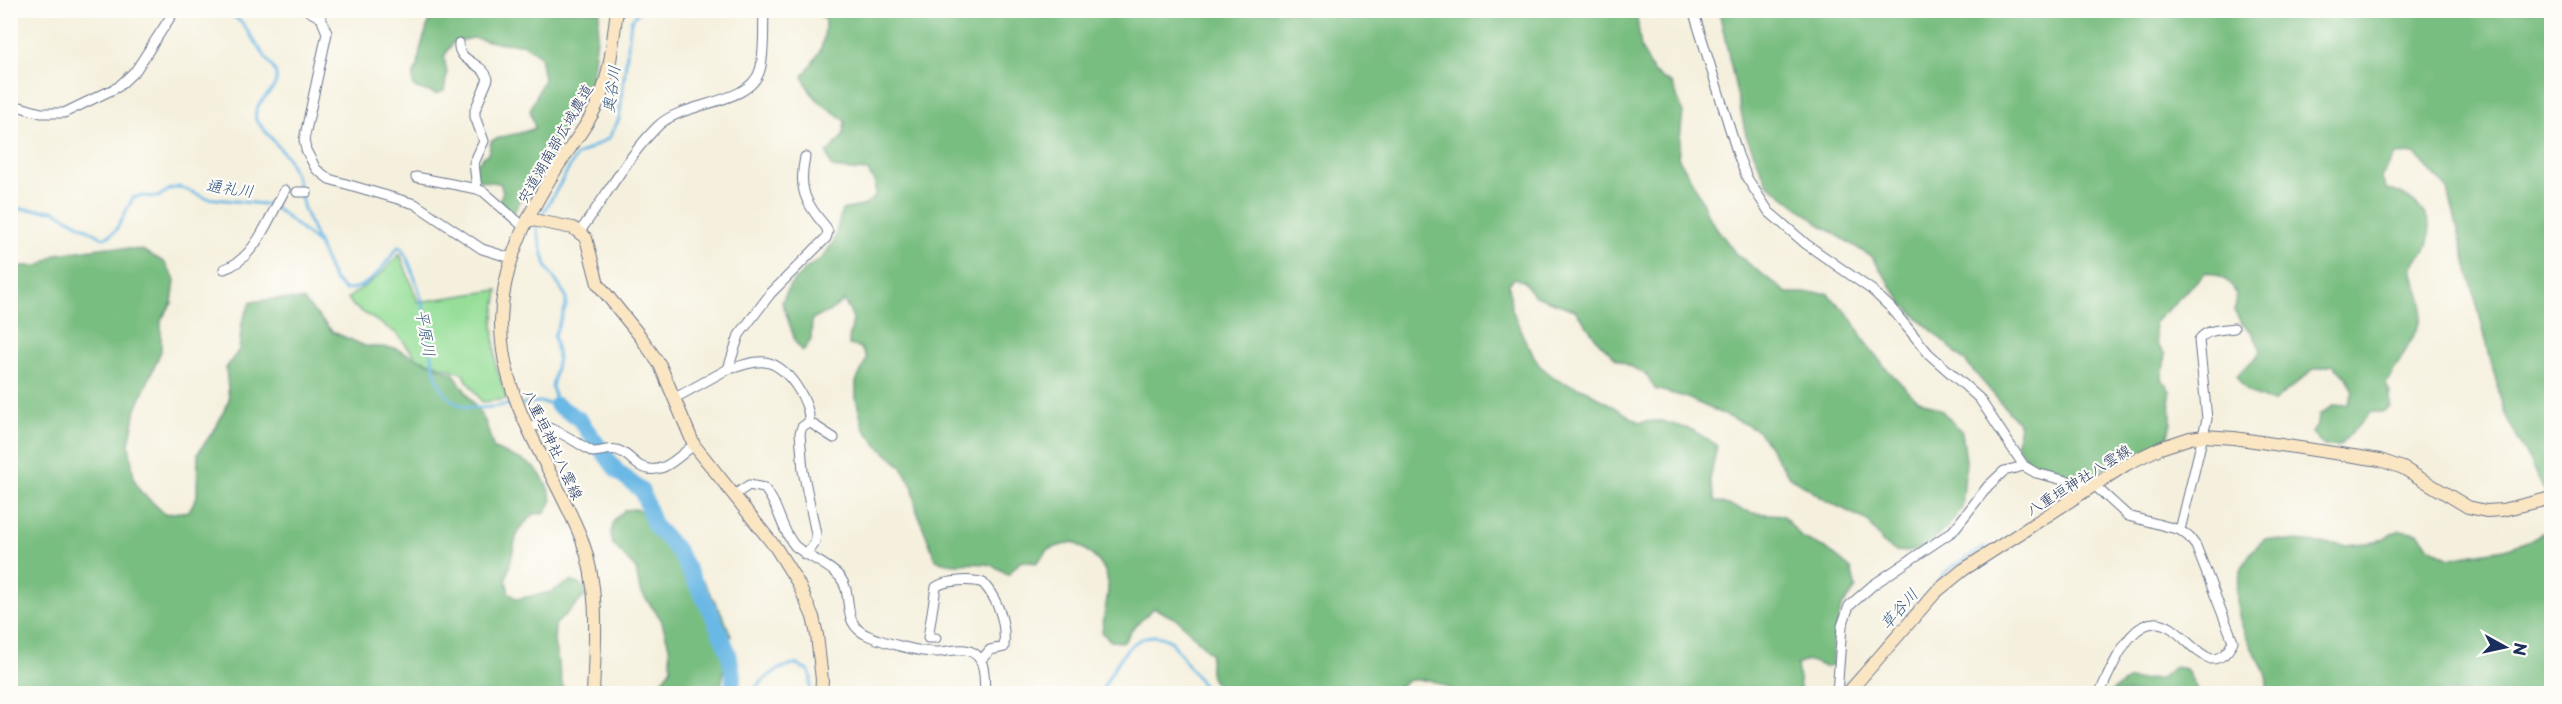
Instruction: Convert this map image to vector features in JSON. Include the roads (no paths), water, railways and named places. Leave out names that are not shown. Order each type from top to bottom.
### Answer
[{"type":"main road","name":"宍道湖南部広域農道","points":[[526,223],[555,170],[601,97],[606,79],[616,10]]},
{"type":"main road","points":[[526,223],[564,225],[580,231],[590,246],[598,284],[653,352],[694,444],[783,558],[806,600],[817,635],[822,680],[821,693]]},
{"type":"main road","name":"八重垣神社八雲線","points":[[526,223],[511,258],[502,298],[503,357],[527,428],[569,512],[589,563],[595,625],[593,693]]},
{"type":"main road","name":"八重垣神社八雲線","points":[[1840,692],[1936,592],[1972,563],[2127,464],[2160,448],[2204,436],[2380,460],[2403,468],[2468,507],[2486,511],[2502,510],[2552,498]]},
{"type":"street","points":[[10,104],[42,113],[64,113],[118,87],[136,70],[175,10]]},
{"type":"street","points":[[580,231],[645,142],[662,123],[690,108],[737,94],[753,83],[762,62],[764,10]]},
{"type":"street","points":[[1693,10],[1738,155],[1760,200],[1779,222],[1872,290],[1892,309],[1929,354],[1979,398],[2024,466],[2036,473],[2079,484],[2093,484],[2128,516],[2180,530],[2196,546],[2232,641],[2230,649],[2220,657],[2211,659],[2191,647],[2171,628],[2154,623],[2145,625],[2134,631],[2099,693]]},
{"type":"street","points":[[313,12],[325,25],[327,41],[304,140],[306,150],[316,169],[329,180],[415,204],[482,249],[511,258]]},
{"type":"street","points":[[459,43],[462,56],[483,69],[488,79],[475,110],[475,117],[484,141],[483,148],[474,163],[477,189]]},
{"type":"street","points":[[728,369],[739,335],[771,293],[820,244],[828,232],[806,199],[801,177],[805,157]]},
{"type":"street","points":[[416,177],[477,189],[526,223]]},
{"type":"street","points":[[224,269],[234,266],[248,253],[285,190]]},
{"type":"street","points":[[2180,530],[2204,436],[2208,406],[2199,340],[2201,336],[2210,331],[2234,328]]},
{"type":"street","points":[[675,398],[728,369],[754,362],[766,362],[777,367],[789,377],[810,411],[809,422],[802,427],[800,438],[803,471],[816,534],[815,542],[805,555]]},
{"type":"street","points":[[809,422],[834,438]]},
{"type":"street","points":[[527,428],[539,425],[602,452],[621,451],[640,466],[655,470],[663,468],[694,444]]},
{"type":"street","points":[[1840,692],[1842,626],[1850,606],[1873,585],[1953,531],[1988,486],[2004,471],[2024,466]]},
{"type":"street","points":[[734,495],[749,485],[764,488],[771,496],[789,539],[805,555],[839,577],[846,592],[850,618],[863,633],[922,651],[967,649],[981,660],[985,693]]},
{"type":"street","points":[[936,638],[928,638],[936,587],[941,583],[977,581],[983,583],[1004,620],[1005,630],[1004,647],[990,650],[981,660]]},
{"type":"waterway","name":"平原川","points":[[226,10],[242,23],[275,71],[275,85],[258,106],[256,120],[287,157],[297,179],[304,209],[334,279],[345,290],[354,289],[376,275],[398,247],[401,248],[418,286],[428,327],[432,360],[443,391],[450,399],[466,407],[480,408],[515,404]]},
{"type":"waterway","name":"奥谷川","points":[[542,215],[576,156],[609,138],[619,119],[631,21],[640,10]]},
{"type":"waterway","name":"通礼川","points":[[10,208],[55,211],[103,238],[116,230],[133,198],[158,197],[170,189],[180,187],[206,198],[272,205],[319,244]]},
{"type":"waterway","name":"奥谷川","points":[[536,226],[546,266],[566,296],[566,306],[554,336],[558,358],[552,387],[557,405]]},
{"type":"waterway","name":"平原川","points":[[522,404],[539,402],[557,405]]},
{"type":"waterway","name":"平原川","points":[[557,405],[579,419],[617,471],[642,491],[654,525],[678,551],[712,614],[729,654],[733,676],[732,694]]},
{"type":"waterway","name":"草谷川","points":[[1879,648],[1948,570],[1985,547]]},
{"type":"waterway","points":[[1100,694],[1112,671],[1128,649],[1137,641],[1148,637],[1159,637],[1172,642],[1209,694]]},
{"type":"waterway","points":[[750,694],[770,674],[796,664],[809,671],[811,678],[809,694]]},
{"type":"waterway","name":"草谷川","points":[[1840,690],[1859,672]]}]
